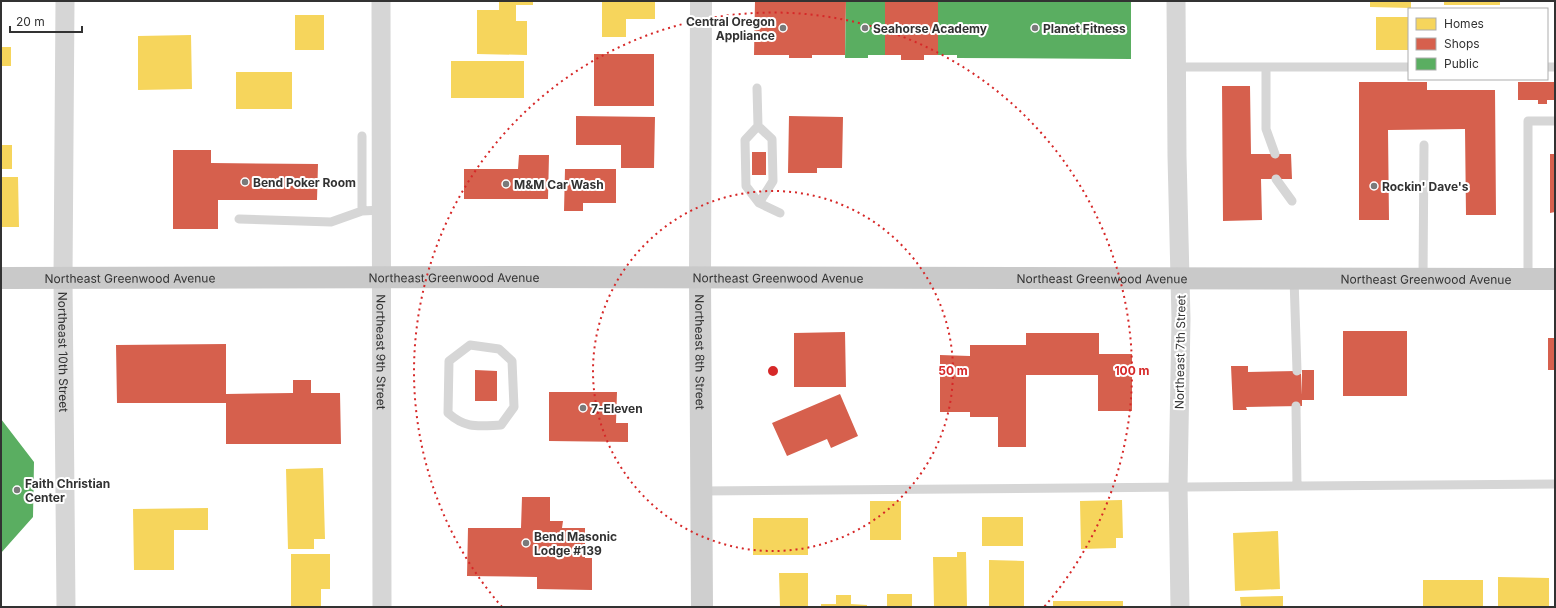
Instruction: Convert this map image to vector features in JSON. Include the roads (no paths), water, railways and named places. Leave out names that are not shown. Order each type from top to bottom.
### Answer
[{"type":"main road","name":"Northeast Greenwood Avenue","points":[[1,278],[1555,279]]},
{"type":"main road","name":"Northeast 8th Street","points":[[700,278],[702,607]]},
{"type":"street","name":"Northeast 10th Street","points":[[65,1],[63,278],[66,607]]},
{"type":"street","name":"Northeast 9th Street","points":[[382,1],[382,607]]},
{"type":"street","name":"Northeast 8th Street","points":[[700,278],[701,1]]},
{"type":"street","name":"Northeast 7th Street","points":[[1176,1],[1176,156],[1180,278],[1178,486],[1180,607]]},
{"type":"lane","points":[[1177,67],[1408,67]]},
{"type":"lane","points":[[1266,67],[1266,129],[1275,154]]},
{"type":"lane","points":[[757,88],[758,126],[746,140],[746,186],[759,203],[780,213]]},
{"type":"lane","points":[[1528,279],[1528,121],[1555,121]]},
{"type":"lane","points":[[758,126],[772,139],[773,181],[759,203]]},
{"type":"lane","points":[[362,136],[362,210]]},
{"type":"lane","points":[[1423,278],[1424,145]]},
{"type":"lane","points":[[1276,179],[1292,201]]},
{"type":"lane","points":[[239,219],[331,222],[362,210],[382,210]]},
{"type":"lane","points":[[1294,278],[1296,371]]},
{"type":"lane","points":[[470,345],[499,349],[512,361],[514,407],[501,425],[479,426],[459,423],[448,413],[449,361],[470,345]]},
{"type":"lane","points":[[1296,406],[1297,486]]},
{"type":"lane","points":[[702,491],[1555,484]]},
{"type":"place","name":"Central Oregon Appliance","points":[[783,28]]},
{"type":"place","name":"Seahorse Academy","points":[[865,28]]},
{"type":"place","name":"Planet Fitness","points":[[1035,28]]},
{"type":"place","name":"Bend Poker Room","points":[[245,182]]},
{"type":"place","name":"M&M Car Wash","points":[[506,184]]},
{"type":"place","name":"Rockin' Dave's","points":[[1374,186]]},
{"type":"place","name":"7-Eleven","points":[[583,408]]},
{"type":"place","name":"Faith Christian Center","points":[[17,490]]},
{"type":"place","name":"Bend Masonic Lodge #139","points":[[526,543]]}]
